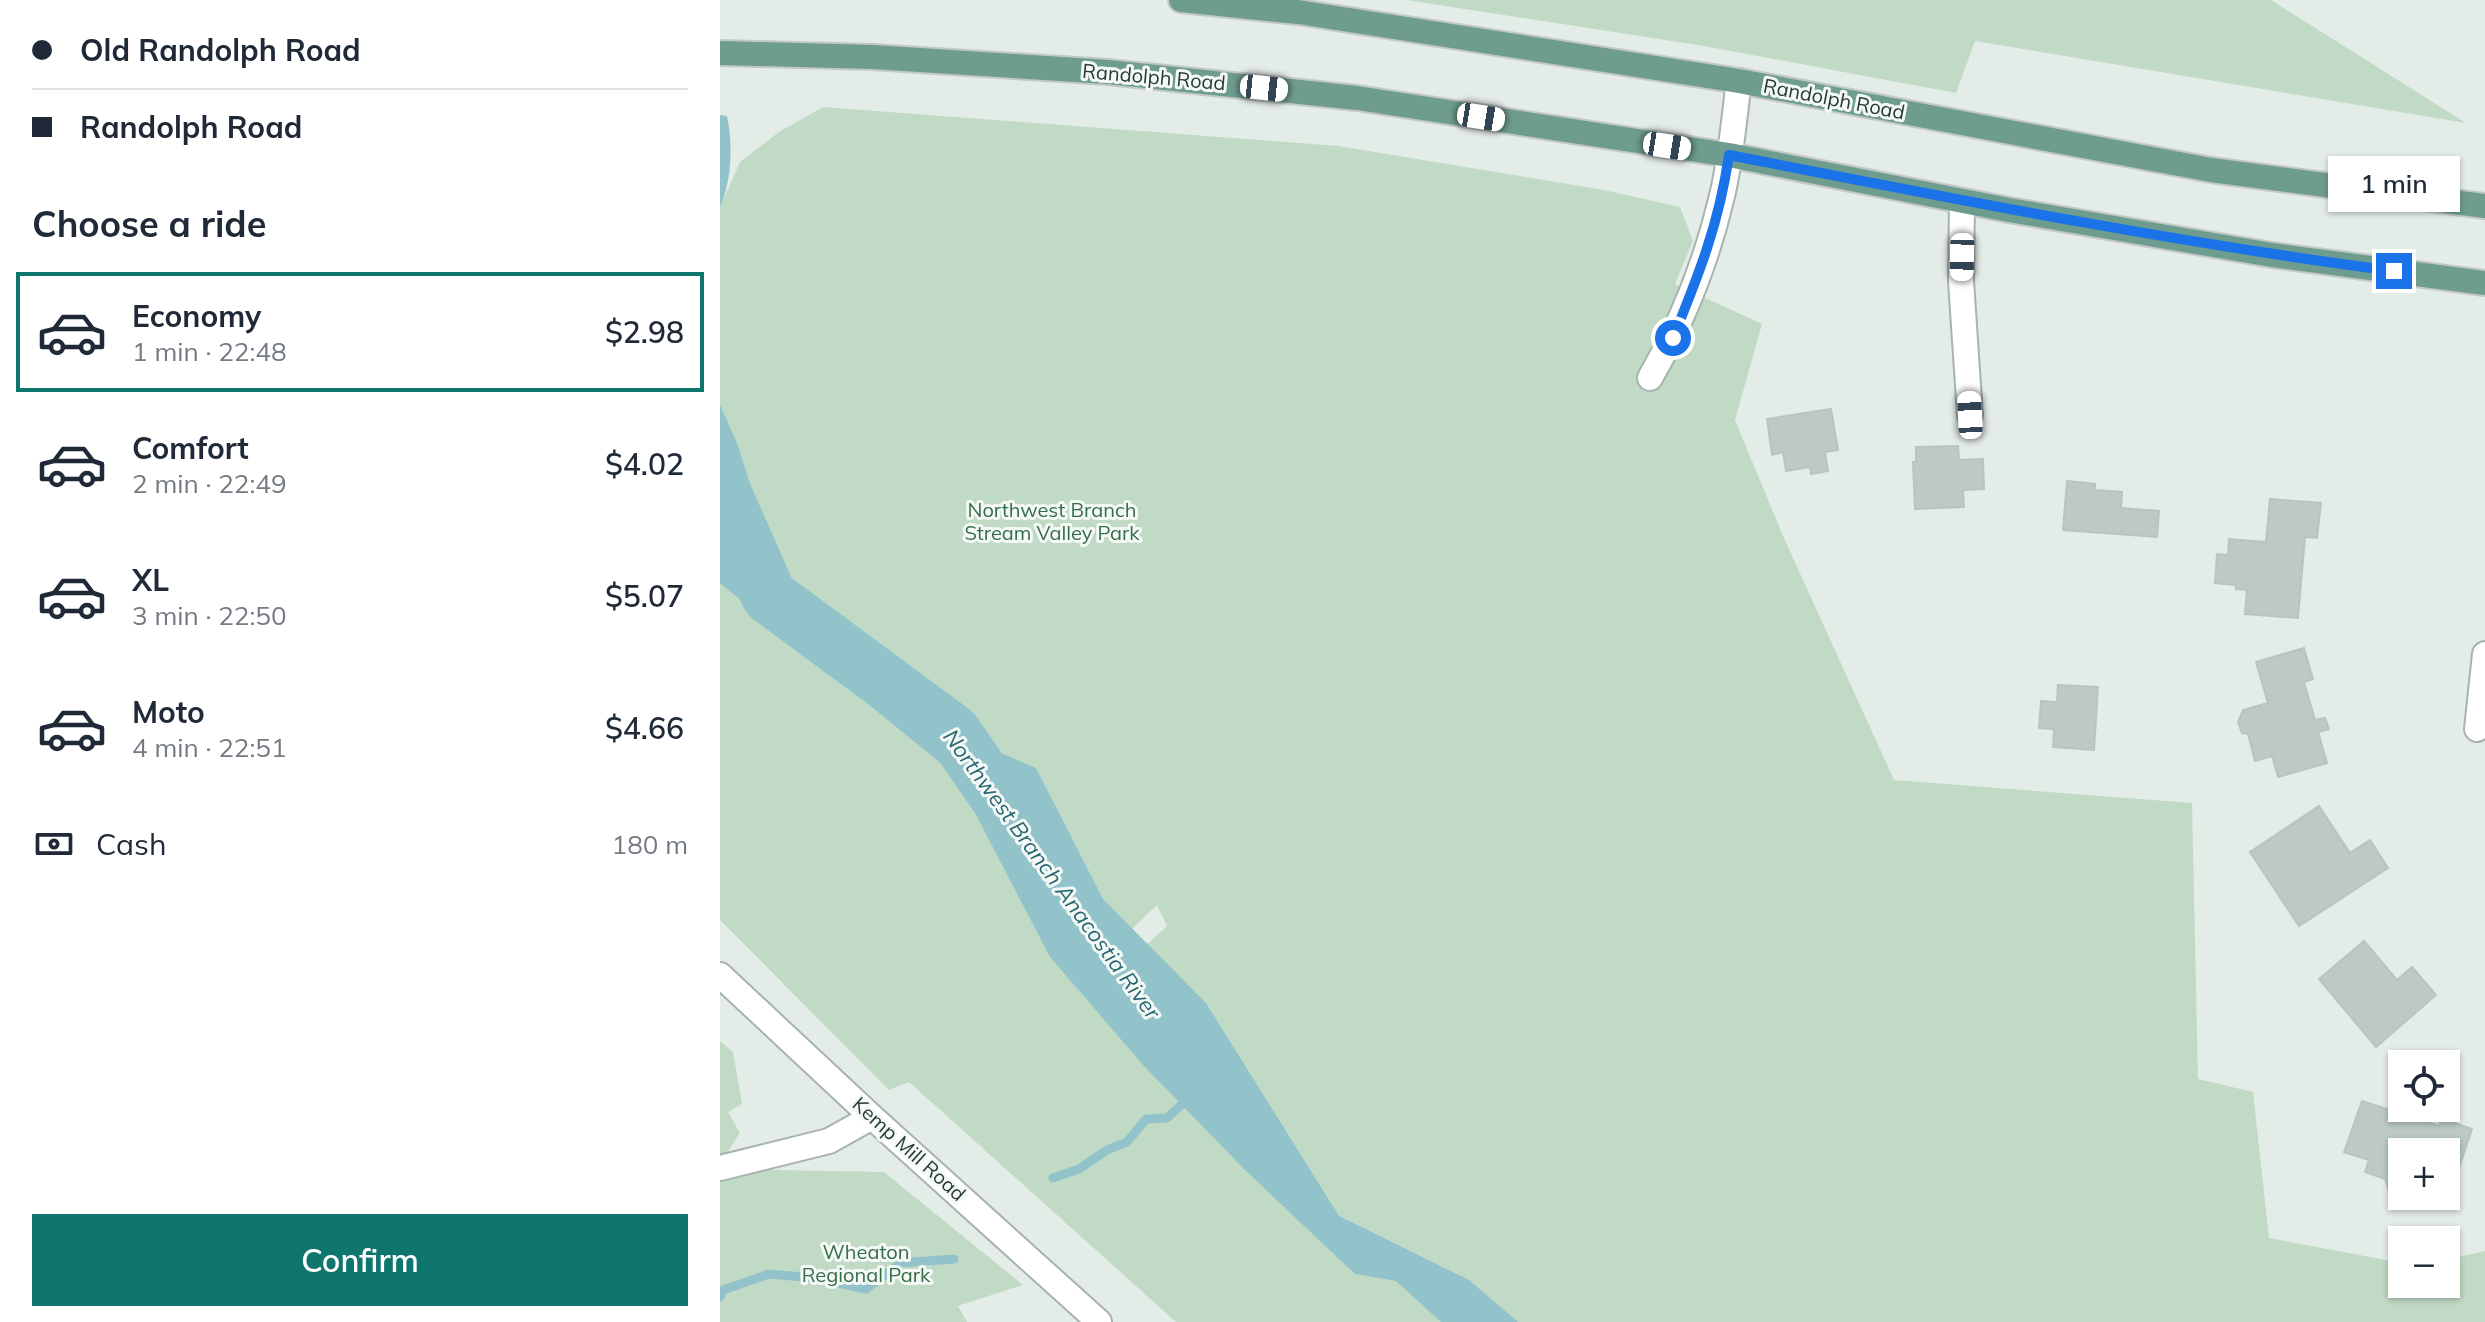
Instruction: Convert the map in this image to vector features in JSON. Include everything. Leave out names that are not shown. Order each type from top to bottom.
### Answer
[{"type":"main road","name":"Randolph Road","points":[[1181,0],[1298,12],[1739,81],[2211,170],[2485,206]]},
{"type":"main road","name":"Randolph Road","points":[[720,53],[873,57],[1108,72],[1357,98],[1729,155],[1962,201],[2272,255],[2485,283]]},
{"type":"street","points":[[1650,378],[1673,338],[1708,252],[1723,193],[1739,81]]},
{"type":"street","points":[[1962,201],[1961,281],[1970,415]]},
{"type":"street","points":[[2477,729],[2485,654]]},
{"type":"street","name":"Kemp Mill Road","points":[[720,975],[1099,1322]]},
{"type":"street","points":[[720,1168],[829,1141],[872,1117]]},
{"type":"green space","points":[[1407,0],[2271,0],[2466,123],[1975,41],[1956,93],[1704,46]]},
{"type":"green space","name":"Northwest Branch Stream Valley Park","points":[[823,107],[1338,146],[1604,190],[1680,207],[1693,241],[1675,284],[1762,324],[1735,420],[1783,536],[1894,780],[2192,803],[2198,1079],[2253,1092],[2269,1238],[2388,1260],[2388,1298],[2460,1298],[2460,1257],[2485,1251],[2485,1322],[1176,1322],[909,1082],[889,1090],[720,920],[720,198],[724,198],[740,162],[779,132]],"holes":[[[1157,905],[1167,926],[1087,1000],[1074,985]]]},
{"type":"green space","points":[[720,1041],[733,1052],[742,1104],[728,1112],[740,1133],[720,1163]]},
{"type":"green space","name":"Wheaton Regional Park","points":[[720,1169],[884,1172],[1023,1285],[958,1306],[967,1322],[720,1322]]},
{"type":"water","points":[[720,115],[727,116],[731,150],[727,185],[720,207]]},
{"type":"water","points":[[720,405],[737,443],[775,563],[892,706],[1036,768],[1103,899],[1206,1003],[1339,1216],[1469,1280],[1518,1322],[1441,1322],[1396,1281],[1355,1274],[1245,1170],[1143,1065],[1050,957],[974,811],[944,766],[720,583]]},
{"type":"building","points":[[1831,409],[1838,450],[1825,452],[1828,471],[1811,474],[1810,467],[1786,471],[1783,452],[1772,455],[1767,419]]},
{"type":"building","points":[[1958,446],[1959,460],[1983,459],[1984,489],[1963,490],[1964,507],[1915,509],[1913,462],[1916,462],[1916,447]]},
{"type":"building","points":[[2067,481],[2095,484],[2095,490],[2122,492],[2121,508],[2159,511],[2157,537],[2063,530]]},
{"type":"building","points":[[2270,499],[2321,503],[2317,538],[2305,537],[2298,618],[2245,614],[2247,590],[2236,589],[2236,585],[2215,583],[2217,554],[2228,555],[2229,539],[2266,542]]},
{"type":"building","points":[[2304,648],[2313,679],[2304,682],[2315,720],[2325,718],[2329,729],[2318,732],[2327,763],[2278,777],[2272,756],[2255,761],[2248,734],[2242,733],[2238,722],[2243,710],[2268,703],[2256,662]]},
{"type":"building","points":[[2058,685],[2098,687],[2094,750],[2053,747],[2054,729],[2039,728],[2041,701],[2057,702]]},
{"type":"building","points":[[2319,806],[2350,853],[2370,840],[2388,868],[2299,926],[2250,852]]},
{"type":"building","points":[[2364,941],[2397,980],[2412,967],[2436,995],[2376,1047],[2319,979]]},
{"type":"building","points":[[2362,1101],[2388,1109],[2388,1122],[2427,1122],[2439,1126],[2441,1122],[2451,1122],[2472,1129],[2460,1165],[2460,1138],[2388,1138],[2388,1188],[2385,1179],[2365,1172],[2369,1160],[2344,1152]]},
{"type":"waterway","name":"Northwest Branch Anacostia River","points":[[720,485],[769,596],[953,732],[998,797]]},
{"type":"waterway","points":[[1053,1178],[1079,1169],[1107,1150],[1127,1142],[1146,1119],[1167,1118],[1190,1097]]},
{"type":"waterway","points":[[720,1297],[723,1290],[769,1274],[815,1278],[866,1289],[901,1263],[954,1259]]},
{"type":"route","points":[[1673,338],[1708,252],[1729,155],[2009,210],[2272,255],[2394,271]]}]
